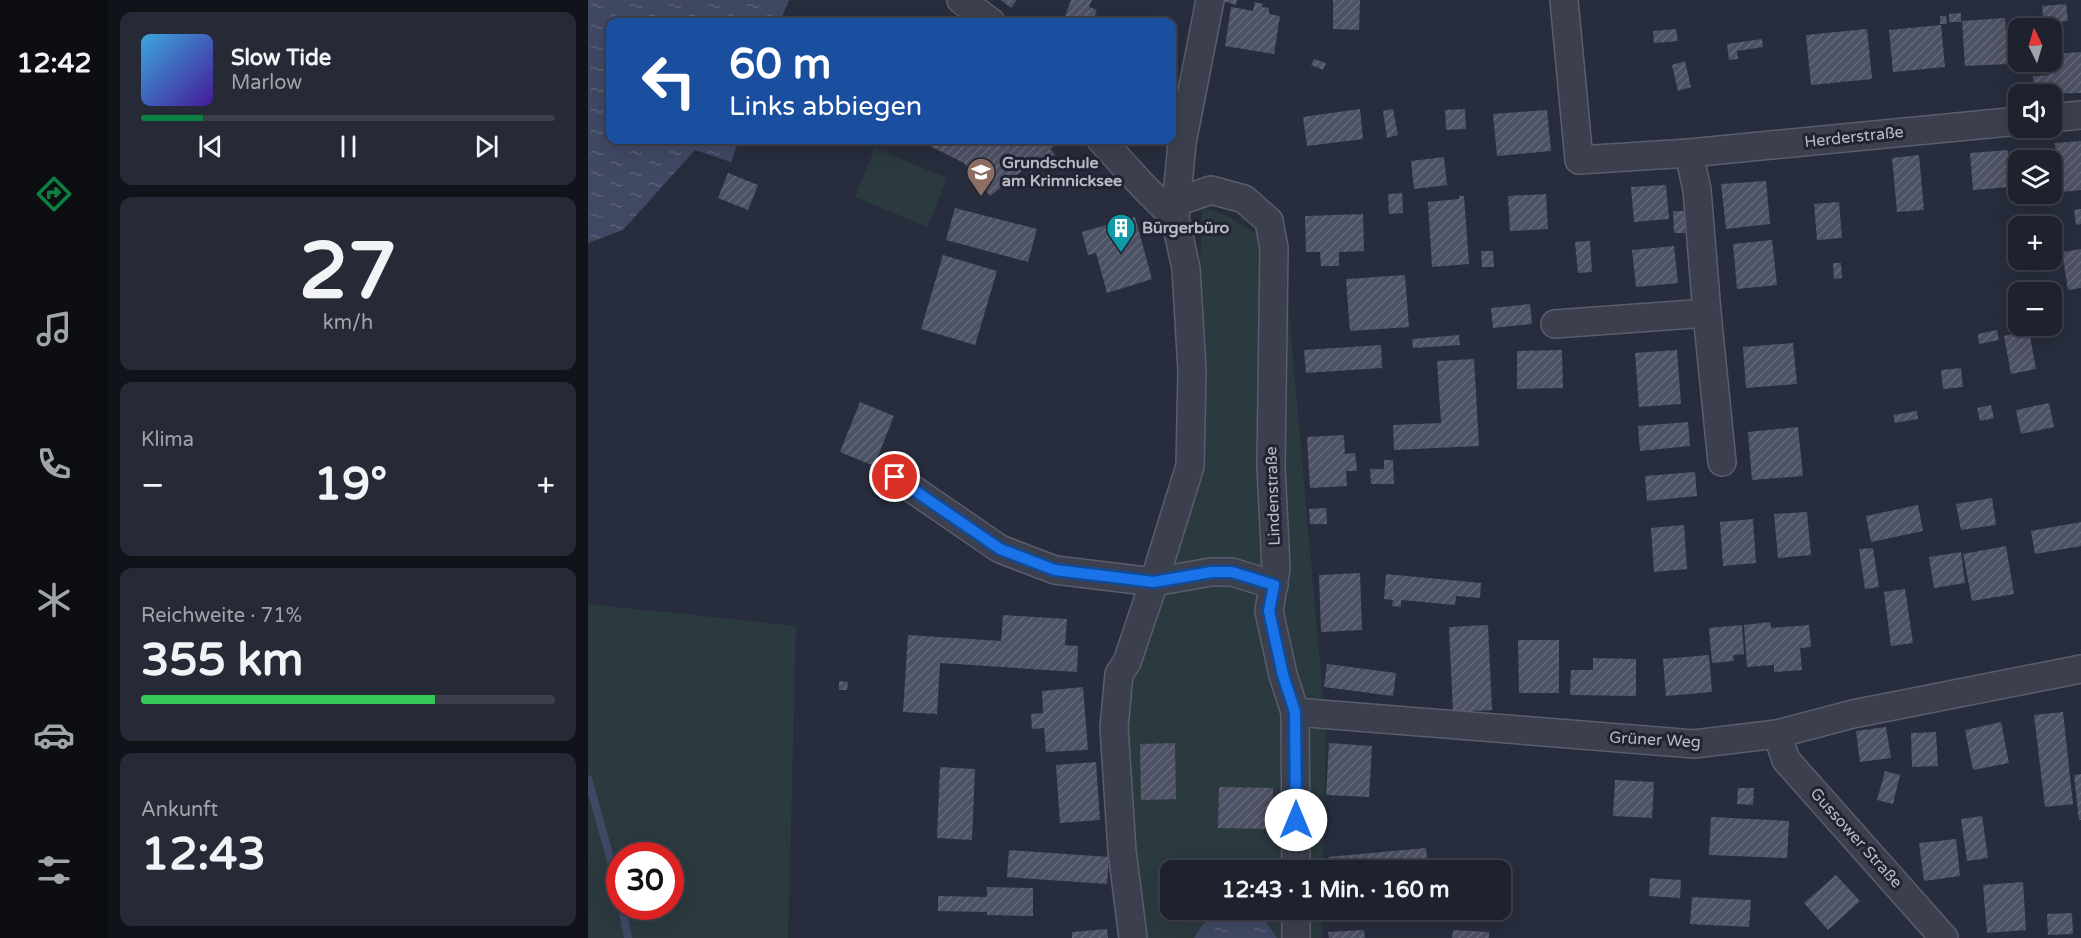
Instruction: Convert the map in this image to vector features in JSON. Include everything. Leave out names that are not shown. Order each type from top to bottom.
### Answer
[{"type":"street","points":[[961,0],[986,18]]},
{"type":"street","points":[[1133,938],[1122,851],[1114,727],[1119,674],[1127,662],[1190,466],[1192,359],[1186,268],[1176,210],[1182,143],[1210,0]]},
{"type":"street","name":"Herderstraße","points":[[1564,0],[1579,159],[1689,153],[2008,122]]},
{"type":"street","points":[[2062,117],[2081,115]]},
{"type":"street","points":[[1105,144],[1143,186],[1176,210]]},
{"type":"street","points":[[1689,153],[1697,190],[1722,462]]},
{"type":"street","name":"Lindenstraße","points":[[1176,210],[1211,190],[1244,199],[1269,221],[1274,248],[1270,467],[1276,568],[1269,611],[1283,675],[1295,712],[1296,860]]},
{"type":"street","points":[[1555,324],[1707,313]]},
{"type":"street","points":[[895,477],[1000,549],[1055,570],[1154,582],[1211,572],[1232,572],[1274,585]]},
{"type":"street","name":"Grüner Weg","points":[[1295,712],[1694,744],[1777,734],[1853,714],[2081,669]]},
{"type":"street","name":"Gussower Straße","points":[[1777,734],[1786,760],[1944,938]]},
{"type":"street","points":[[1296,920],[1296,938]]},
{"type":"shaded area","points":[[875,148],[947,178],[927,227],[855,197]]},
{"type":"shaded area","points":[[1202,207],[1228,216],[1262,238],[1285,268],[1326,732],[1323,860],[1160,860],[1160,920],[1322,920],[1322,938],[1141,938],[1121,731],[1132,667],[1195,471]]},
{"type":"shaded area","points":[[588,604],[796,626],[788,938],[588,938]]},
{"type":"water","points":[[588,0],[789,0],[782,18],[606,18],[606,144],[738,144],[731,162],[695,150],[623,230],[588,243]]},
{"type":"water","points":[[1210,920],[1265,920],[1277,938],[1194,938],[1202,925]]},
{"type":"building","points":[[1001,0],[1017,0],[1011,8]]},
{"type":"building","points":[[1071,0],[1092,0],[1089,7],[1097,10],[1094,18],[1064,18]]},
{"type":"building","points":[[1220,0],[1237,0],[1236,5]]},
{"type":"building","points":[[1333,0],[1360,0],[1359,30],[1333,29]]},
{"type":"building","points":[[1255,2],[1263,4],[1262,7],[1269,8],[1269,14],[1280,16],[1274,54],[1225,46],[1231,7],[1253,11]]},
{"type":"building","points":[[2066,4],[2068,21],[2062,22],[2062,18],[2043,18],[2042,6]]},
{"type":"building","points":[[1961,13],[1961,22],[1949,22],[1949,14]]},
{"type":"building","points":[[1940,16],[1946,16],[1947,24],[1940,24]]},
{"type":"building","points":[[2005,18],[2008,64],[1965,66],[1962,21]]},
{"type":"building","points":[[1941,25],[1945,67],[1893,72],[1889,30]]},
{"type":"building","points":[[1676,29],[1678,41],[1654,43],[1653,31]]},
{"type":"building","points":[[1867,29],[1872,79],[1811,85],[1806,35]]},
{"type":"building","points":[[1762,39],[1763,47],[1737,51],[1738,59],[1729,60],[1727,44]]},
{"type":"building","points":[[2081,52],[2081,93],[2062,93],[2062,84],[2033,84],[2033,76],[2049,75],[2049,72],[2062,72],[2062,53]]},
{"type":"building","points":[[1314,59],[1326,63],[1323,70],[1311,65]]},
{"type":"building","points":[[1685,61],[1691,87],[1678,91],[1672,65]]},
{"type":"building","points":[[1360,109],[1363,139],[1307,146],[1303,117]]},
{"type":"building","points":[[1393,109],[1398,135],[1387,138],[1383,111]]},
{"type":"building","points":[[1465,109],[1466,129],[1446,130],[1445,110]]},
{"type":"building","points":[[1547,110],[1551,151],[1497,156],[1493,114]]},
{"type":"building","points":[[2081,141],[2081,190],[2062,192],[2062,150],[2056,150],[2055,143]]},
{"type":"building","points":[[926,144],[1057,144],[1050,149],[1055,154],[1031,173],[1027,167],[990,196],[964,163]]},
{"type":"building","points":[[2008,150],[2008,187],[1973,190],[1970,153]]},
{"type":"building","points":[[1919,155],[1924,210],[1897,212],[1892,158]]},
{"type":"building","points":[[1444,157],[1447,185],[1414,189],[1411,161]]},
{"type":"building","points":[[728,173],[758,185],[748,210],[718,198]]},
{"type":"building","points":[[1766,181],[1770,224],[1726,229],[1721,184]]},
{"type":"building","points":[[1666,185],[1669,219],[1634,222],[1631,187]]},
{"type":"building","points":[[1402,193],[1403,213],[1389,214],[1388,194]]},
{"type":"building","points":[[1546,194],[1548,229],[1510,231],[1508,196]]},
{"type":"building","points":[[1459,196],[1464,196],[1469,264],[1432,267],[1428,202],[1459,199]]},
{"type":"building","points":[[1839,202],[1842,238],[1817,240],[1814,204]]},
{"type":"building","points":[[955,208],[1037,229],[1028,262],[946,240]]},
{"type":"building","points":[[2081,209],[2081,224],[2076,225],[2074,210]]},
{"type":"building","points":[[1673,211],[1685,211],[1685,233],[1674,233]]},
{"type":"building","points":[[1363,214],[1364,251],[1339,252],[1339,266],[1321,266],[1320,252],[1306,252],[1305,216]]},
{"type":"building","name":"Bürgerbüro","points":[[1135,217],[1152,279],[1107,293],[1096,253],[1088,255],[1082,232]]},
{"type":"building","points":[[1772,240],[1777,285],[1737,289],[1733,244]]},
{"type":"building","points":[[1590,241],[1592,272],[1578,273],[1575,242]]},
{"type":"building","points":[[1674,246],[1678,283],[1636,287],[1632,250]]},
{"type":"building","points":[[2081,249],[2081,288],[2068,290],[2062,252]]},
{"type":"building","points":[[1481,251],[1493,251],[1494,267],[1482,267]]},
{"type":"building","points":[[943,255],[997,271],[975,345],[921,329]]},
{"type":"building","points":[[1833,263],[1841,263],[1842,278],[1834,279]]},
{"type":"building","points":[[1405,275],[1409,327],[1350,331],[1346,279]]},
{"type":"building","points":[[1530,304],[1532,324],[1493,328],[1491,308]]},
{"type":"building","points":[[1997,330],[1999,340],[1979,344],[1978,334]]},
{"type":"building","points":[[1459,335],[1460,345],[1413,348],[1412,339]]},
{"type":"building","points":[[2004,336],[2030,336],[2036,369],[2011,374]]},
{"type":"building","points":[[1793,343],[1797,384],[1746,388],[1743,347]]},
{"type":"building","points":[[1381,345],[1382,368],[1306,373],[1304,350]]},
{"type":"building","points":[[1562,350],[1563,388],[1517,389],[1517,351]]},
{"type":"building","points":[[1677,350],[1681,404],[1639,407],[1635,353]]},
{"type":"building","points":[[1474,359],[1479,446],[1394,450],[1393,425],[1441,423],[1437,361]]},
{"type":"building","points":[[1961,368],[1963,387],[1943,389],[1941,370]]},
{"type":"building","points":[[860,402],[894,416],[874,466],[840,452]]},
{"type":"building","points":[[2049,403],[2054,427],[2021,434],[2016,410]]},
{"type":"building","points":[[1991,405],[1994,418],[1980,421],[1977,408]]},
{"type":"building","points":[[1917,411],[1918,419],[1895,423],[1893,415]]},
{"type":"building","points":[[1688,422],[1690,446],[1640,451],[1638,426]]},
{"type":"building","points":[[1798,427],[1803,476],[1752,480],[1748,432]]},
{"type":"building","points":[[1344,435],[1345,454],[1355,453],[1357,471],[1346,471],[1347,486],[1310,488],[1307,437]]},
{"type":"building","points":[[1384,460],[1393,460],[1394,484],[1371,484],[1370,469],[1384,469]]},
{"type":"building","points":[[1695,472],[1697,496],[1647,501],[1645,476]]},
{"type":"building","points":[[1992,498],[1996,525],[1961,530],[1956,504]]},
{"type":"building","points":[[1918,505],[1923,531],[1871,542],[1866,516]]},
{"type":"building","points":[[1326,508],[1327,524],[1310,524],[1309,509]]},
{"type":"building","points":[[1807,512],[1811,555],[1778,558],[1774,514]]},
{"type":"building","points":[[1753,519],[1756,563],[1723,566],[1720,522]]},
{"type":"building","points":[[2081,522],[2081,546],[2035,554],[2031,531]]},
{"type":"building","points":[[1684,525],[1687,569],[1654,572],[1651,528]]},
{"type":"building","points":[[2006,546],[2014,594],[1972,601],[1963,554]]},
{"type":"building","points":[[1873,548],[1879,587],[1865,589],[1859,549]]},
{"type":"building","points":[[1961,552],[1965,583],[1934,588],[1929,557]]},
{"type":"building","points":[[1360,573],[1362,630],[1321,632],[1319,575]]},
{"type":"building","points":[[1386,574],[1481,583],[1480,598],[1456,596],[1455,605],[1401,600],[1401,607],[1392,606],[1393,600],[1384,599]]},
{"type":"building","points":[[1905,589],[1913,643],[1891,646],[1884,592]]},
{"type":"building","points":[[1003,615],[1067,619],[1065,645],[1078,646],[1077,672],[940,663],[937,714],[903,712],[908,635],[1001,641]]},
{"type":"building","points":[[1770,622],[1771,628],[1809,625],[1811,647],[1800,648],[1802,670],[1774,672],[1774,665],[1747,667],[1744,625]]},
{"type":"building","points":[[1488,625],[1492,710],[1453,712],[1449,627]]},
{"type":"building","points":[[1742,625],[1744,654],[1733,655],[1734,661],[1712,663],[1709,628]]},
{"type":"building","points":[[1518,640],[1559,640],[1559,693],[1519,693]]},
{"type":"building","points":[[1709,655],[1712,692],[1666,696],[1663,659]]},
{"type":"building","points":[[1593,658],[1636,659],[1636,696],[1570,695],[1571,670],[1593,670]]},
{"type":"building","points":[[1327,664],[1396,673],[1393,696],[1324,687]]},
{"type":"building","points":[[839,681],[848,682],[847,690],[839,690]]},
{"type":"building","points":[[1083,687],[1088,750],[1046,752],[1044,728],[1032,729],[1031,714],[1043,713],[1042,691]]},
{"type":"building","points":[[2063,712],[2073,804],[2045,807],[2034,715]]},
{"type":"building","points":[[2001,722],[2009,763],[1973,770],[1965,730]]},
{"type":"building","points":[[1886,727],[1891,758],[1860,762],[1856,731]]},
{"type":"building","points":[[1936,732],[1938,766],[1912,767],[1911,733]]},
{"type":"building","points":[[1175,743],[1176,799],[1141,800],[1140,744]]},
{"type":"building","points":[[1329,743],[1372,746],[1369,797],[1326,795]]},
{"type":"building","points":[[1096,762],[1100,820],[1060,823],[1056,765]]},
{"type":"building","points":[[940,767],[975,769],[972,840],[937,838]]},
{"type":"building","points":[[1885,771],[1900,775],[1893,804],[1877,800]]},
{"type":"building","points":[[2081,774],[2081,820],[2079,820],[2074,775]]},
{"type":"building","points":[[1615,780],[1654,782],[1652,818],[1613,816]]},
{"type":"building","points":[[1219,787],[1273,788],[1272,829],[1218,828]]},
{"type":"building","points":[[1738,788],[1754,788],[1753,805],[1737,804]]},
{"type":"building","points":[[1982,816],[1988,858],[1967,861],[1961,819]]},
{"type":"building","points":[[1711,817],[1789,821],[1787,858],[1709,855]]},
{"type":"building","points":[[1956,839],[1960,876],[1924,881],[1919,843]]},
{"type":"building","points":[[1426,848],[1427,860],[1328,860],[1328,857]]},
{"type":"building","points":[[1009,850],[1109,857],[1107,884],[1007,877]]},
{"type":"building","points":[[1836,875],[1860,901],[1828,930],[1804,903]]},
{"type":"building","points":[[1650,878],[1681,880],[1680,898],[1649,896]]},
{"type":"building","points":[[2023,882],[2026,930],[1987,933],[1983,885]]},
{"type":"building","points":[[987,887],[1033,888],[1033,916],[938,911],[938,896],[987,897]]},
{"type":"building","points":[[1692,897],[1751,900],[1749,927],[1690,924]]},
{"type":"building","points":[[2072,913],[2073,934],[2048,935],[2047,914]]},
{"type":"building","points":[[1107,929],[1108,938],[1072,938],[1072,932]]},
{"type":"building","points":[[1364,930],[1365,938],[1329,938],[1328,932]]},
{"type":"building","points":[[1453,930],[1489,932],[1489,938],[1452,938]]},
{"type":"waterway","points":[[588,779],[606,843]]},
{"type":"waterway","points":[[625,920],[628,938]]},
{"type":"place","name":"Grundschule am Krimnicksee","points":[[981,198]]},
{"type":"place","name":"Bürgerbüro","points":[[1121,254]]},
{"type":"route","points":[[895,477],[1000,549],[1055,570],[1154,582],[1211,572],[1232,572],[1274,585],[1269,611],[1283,675],[1295,712],[1296,820]]}]
